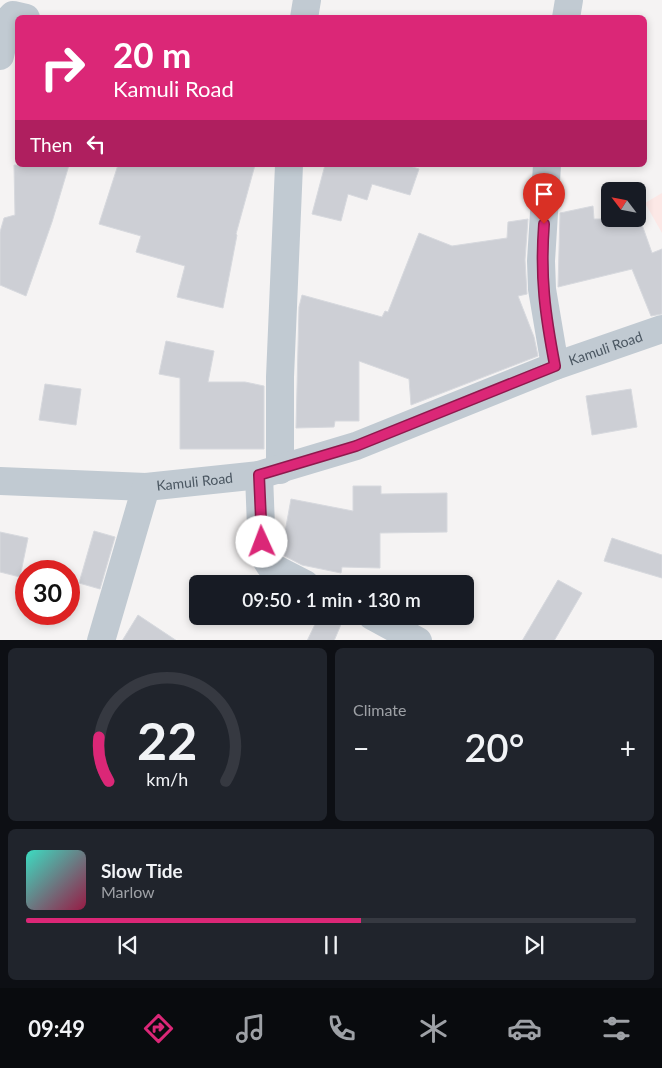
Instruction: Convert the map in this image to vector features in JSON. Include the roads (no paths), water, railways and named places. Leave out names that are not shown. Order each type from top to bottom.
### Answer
[{"type":"street","points":[[304,15],[307,0]]},
{"type":"street","points":[[566,15],[569,0]]},
{"type":"street","points":[[0,56],[8,20],[15,15]]},
{"type":"street","points":[[288,575],[270,566],[262,553],[280,377],[290,167]]},
{"type":"street","points":[[547,167],[541,261],[542,289],[555,366]]},
{"type":"street","name":"Kamuli Road","points":[[0,481],[146,487],[270,472],[356,446],[555,366],[662,329]]},
{"type":"street","points":[[101,640],[146,487]]},
{"type":"street","points":[[389,625],[418,640]]}]
